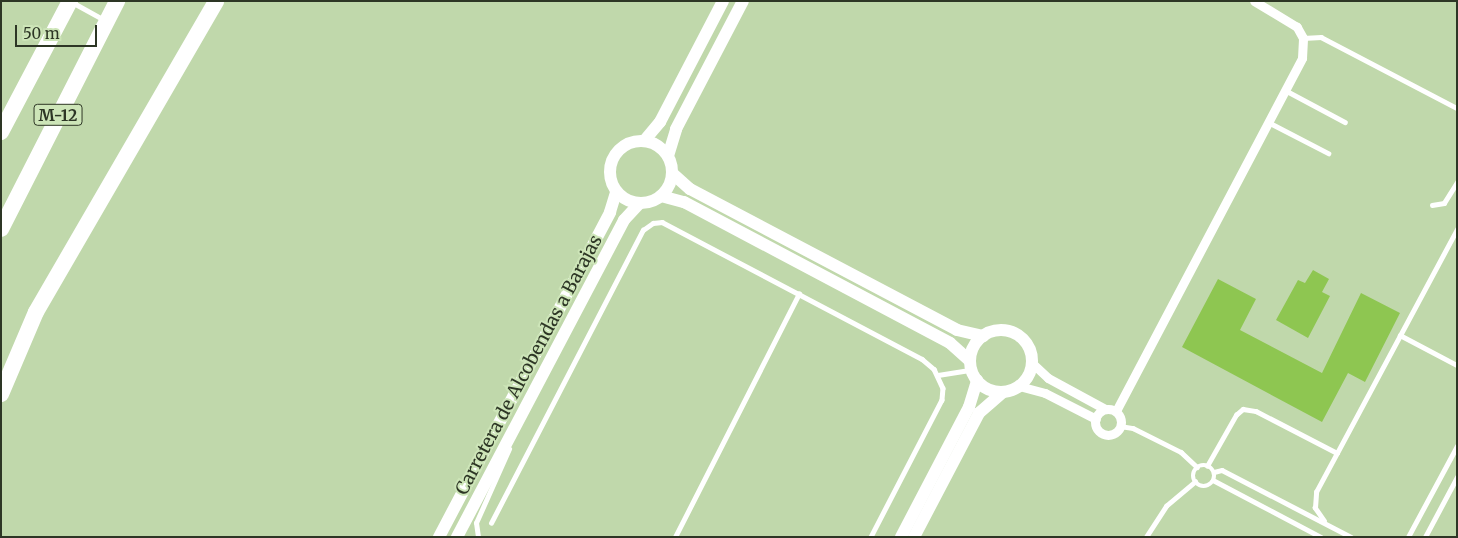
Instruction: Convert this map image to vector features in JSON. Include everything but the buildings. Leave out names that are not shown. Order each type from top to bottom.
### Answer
[{"type":"highway","name":"M-12","points":[[1,132],[70,1]]},
{"type":"highway","name":"M-12","points":[[1,228],[117,1]]},
{"type":"highway","points":[[1,394],[36,312],[216,1]]},
{"type":"street","points":[[644,141],[660,122],[723,1]]},
{"type":"street","points":[[668,156],[676,128],[743,1]]},
{"type":"street","points":[[1116,411],[1302,58],[1303,38],[1286,18],[1254,1]]},
{"type":"street","points":[[983,336],[948,326],[690,189],[672,173],[668,156],[662,148],[644,141],[633,141],[616,153],[609,173],[616,192],[631,202],[640,203],[661,196],[684,202],[950,343],[991,390],[1003,392]]},
{"type":"street","points":[[661,196],[672,173]]},
{"type":"street","name":"Carretera de Alcobendas a Barajas","points":[[439,537],[610,212],[616,192]]},
{"type":"street","name":"Carretera de Alcobendas a Barajas","points":[[457,537],[624,220],[640,203]]},
{"type":"street","points":[[901,537],[969,407],[973,371],[973,347],[983,336],[1002,330],[1020,337],[1031,353],[1032,363],[1026,380],[1019,386],[1003,392],[979,413],[914,537]]},
{"type":"street","points":[[1032,363],[1048,378],[1105,409],[1116,411],[1120,418],[1120,426],[1115,433],[1107,435],[1097,427],[1096,419],[1105,409]]},
{"type":"street","points":[[1019,386],[1045,393],[1096,419]]},
{"type":"lane","points":[[70,1],[106,20]]},
{"type":"lane","points":[[1303,38],[1321,37],[1457,108]]},
{"type":"lane","points":[[1285,90],[1345,122]]},
{"type":"lane","points":[[1268,122],[1328,153]]},
{"type":"lane","points":[[1432,205],[1444,204],[1457,182]]},
{"type":"lane","points":[[491,523],[643,230],[653,223],[662,222],[922,359],[938,375],[944,388],[942,400],[871,537]]},
{"type":"lane","points":[[1326,524],[1318,516],[1314,500],[1337,453],[1457,228]]},
{"type":"lane","points":[[675,537],[799,294]]},
{"type":"lane","points":[[1400,335],[1457,365]]},
{"type":"lane","points":[[938,375],[973,371]]},
{"type":"lane","points":[[1208,466],[1236,415],[1243,409],[1256,411],[1337,453]]},
{"type":"lane","points":[[478,537],[476,523],[504,467],[518,421]]},
{"type":"lane","points":[[1120,426],[1133,428],[1181,452],[1197,467]]},
{"type":"lane","points":[[1408,537],[1457,446]]},
{"type":"lane","points":[[1195,482],[1193,472],[1197,467],[1208,466]]},
{"type":"lane","points":[[1208,466],[1214,472]]},
{"type":"lane","points":[[1214,472],[1222,470],[1351,537]]},
{"type":"lane","points":[[1195,482],[1206,486],[1213,480],[1214,472]]},
{"type":"lane","points":[[1425,537],[1457,477]]},
{"type":"lane","points":[[1213,480],[1321,537]]},
{"type":"lane","points":[[1146,537],[1166,506],[1195,482]]}]
